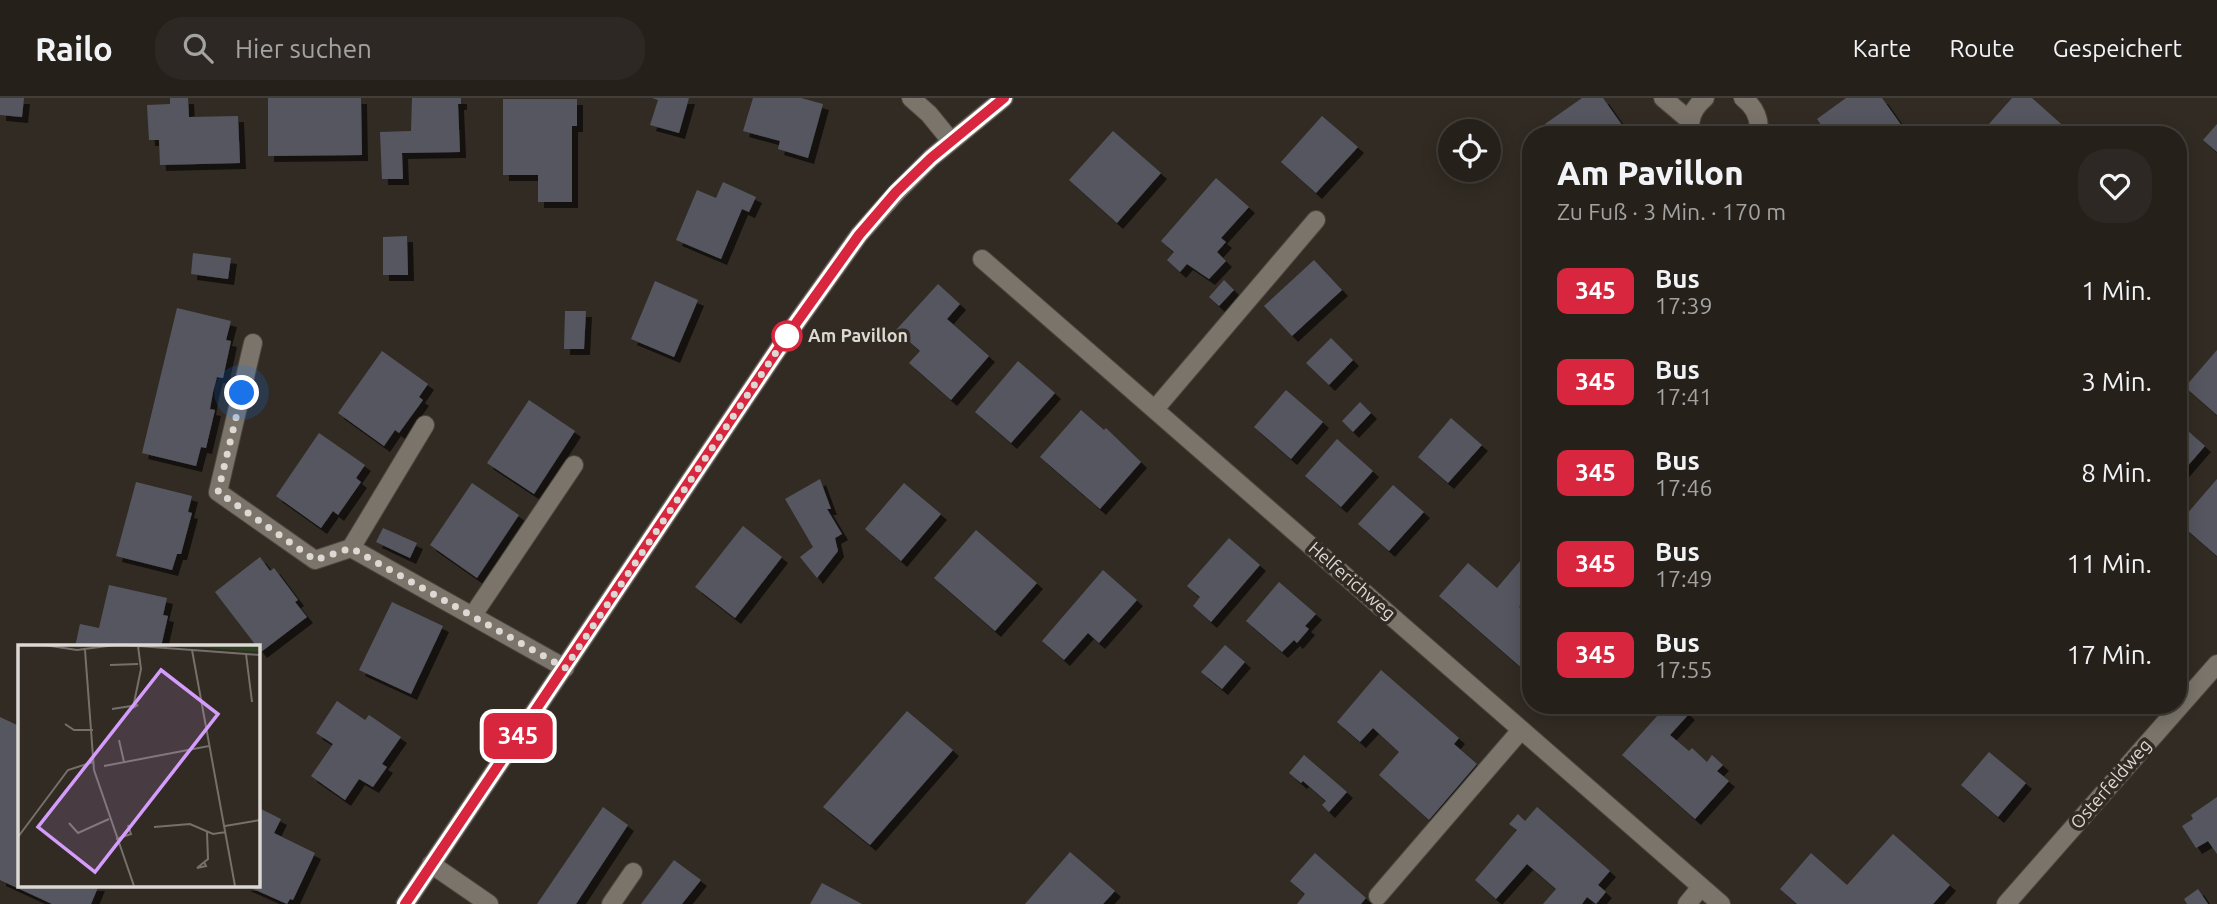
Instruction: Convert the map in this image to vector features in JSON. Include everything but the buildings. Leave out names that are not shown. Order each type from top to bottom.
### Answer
[{"type":"street","points":[[911,98],[929,114],[951,141]]},
{"type":"street","points":[[405,904],[789,333],[859,235],[913,175],[1004,98]]},
{"type":"street","points":[[1663,98],[1689,126]]},
{"type":"street","points":[[1690,126],[1694,109],[1705,98]]},
{"type":"street","points":[[1743,98],[1757,114],[1760,126]]},
{"type":"street","points":[[1154,410],[1316,220]]},
{"type":"street","name":"Helferichweg","points":[[982,259],[1717,903]]},
{"type":"street","points":[[253,343],[218,492],[315,560],[351,548],[425,425]]},
{"type":"street","points":[[473,615],[574,465]]},
{"type":"street","points":[[351,548],[565,668]]},
{"type":"street","name":"Osterfeldweg","points":[[2187,698],[2217,664]]},
{"type":"street","name":"Osterfeldweg","points":[[2006,904],[2173,714]]},
{"type":"street","points":[[1378,896],[1521,730]]},
{"type":"street","points":[[430,864],[489,904]]},
{"type":"street","points":[[611,904],[633,872]]},
{"type":"street","points":[[1687,904],[1701,887]]},
{"type":"bus line","name":"345","points":[[405,904],[789,333],[859,235],[896,192],[931,158],[1004,98]]},
{"type":"place","name":"Am Pavillon","points":[[787,336]]},
{"type":"route","points":[[242,393],[218,492],[315,560],[351,548],[565,668],[789,333],[787,336]]}]
